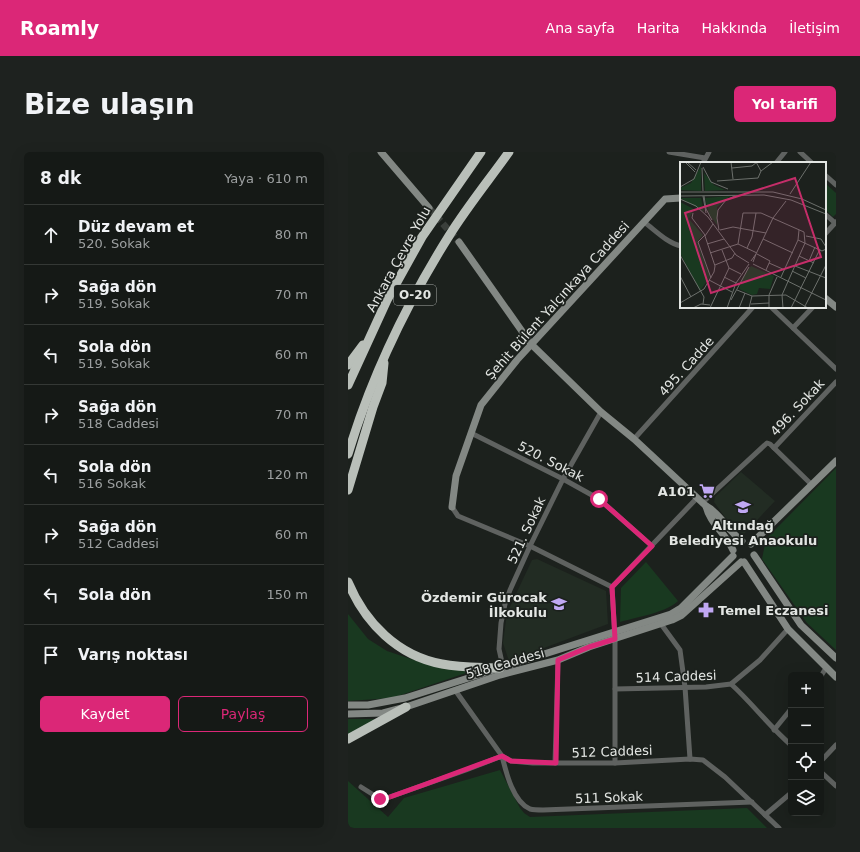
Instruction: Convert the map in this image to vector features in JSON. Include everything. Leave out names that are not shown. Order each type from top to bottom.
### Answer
[{"type":"highway","name":"Ankara Çevre Yolu","points":[[348,386],[387,300],[422,237],[481,152]]},
{"type":"highway","name":"O-20","points":[[348,454],[385,357],[409,306],[449,236],[509,152]]},
{"type":"highway","points":[[348,365],[353,356],[370,338]]},
{"type":"highway","points":[[348,490],[382,383],[385,357]]},
{"type":"highway","points":[[348,582],[358,603],[373,624],[386,637],[406,651],[431,662],[441,664],[502,668]]},
{"type":"highway","points":[[348,739],[406,707]]},
{"type":"street","points":[[381,152],[429,208]]},
{"type":"street","points":[[668,152],[704,161],[709,152]]},
{"type":"street","points":[[777,162],[785,152]]},
{"type":"street","points":[[800,152],[811,162]]},
{"type":"street","points":[[826,176],[836,185]]},
{"type":"street","name":"Şehit Bülent Yalçınkaya Caddesi","points":[[452,507],[456,476],[481,405],[531,344],[665,199],[680,198]]},
{"type":"street","points":[[826,215],[836,222],[826,233]]},
{"type":"street","points":[[644,222],[676,245],[680,246]]},
{"type":"street","points":[[459,242],[531,344],[601,412],[634,439],[701,502],[712,508],[733,535],[742,541],[751,544],[754,548],[754,555],[801,625],[836,658]]},
{"type":"street","points":[[826,299],[836,307]]},
{"type":"street","name":"495. Cadde","points":[[634,439],[752,308]]},
{"type":"street","points":[[772,308],[836,369]]},
{"type":"street","points":[[793,328],[812,308]]},
{"type":"street","name":"496. Sokak","points":[[774,448],[836,382]]},
{"type":"street","name":"521. Sokak","points":[[502,668],[499,649],[503,613],[510,590],[563,479],[601,412]]},
{"type":"street","name":"520. Sokak","points":[[471,433],[563,479],[599,499],[652,546]]},
{"type":"street","points":[[616,763],[615,636],[612,587],[652,546],[764,444],[770,444],[812,485]]},
{"type":"street","points":[[751,544],[836,461]]},
{"type":"street","points":[[701,502],[707,513],[729,542],[736,560],[742,562],[749,561],[754,555]]},
{"type":"street","points":[[452,507],[458,516],[530,546],[612,587]]},
{"type":"street","points":[[733,553],[736,544],[742,541]]},
{"type":"street","name":"518 Caddesi","points":[[348,714],[383,712],[406,707],[500,675],[558,660],[676,612],[733,553]]},
{"type":"street","points":[[742,562],[788,629],[836,677]]},
{"type":"street","name":"518 Caddesi","points":[[348,705],[368,705],[392,701],[502,668],[661,624],[682,615],[742,562]]},
{"type":"street","points":[[661,624],[680,650],[685,687],[690,759]]},
{"type":"street","name":"514 Caddesi","points":[[615,689],[706,687],[731,684],[760,660],[788,629]]},
{"type":"street","points":[[556,763],[558,660]]},
{"type":"street","points":[[824,672],[826,668]]},
{"type":"street","points":[[731,684],[744,696],[774,730],[790,744]]},
{"type":"street","points":[[361,787],[380,799],[387,798],[502,756],[455,690]]},
{"type":"street","points":[[774,730],[788,713]]},
{"type":"street","points":[[824,758],[836,745]]},
{"type":"street","name":"512 Caddesi","points":[[502,756],[511,761],[556,763],[616,763],[690,759],[703,760],[710,764],[779,828]]},
{"type":"street","name":"511 Sokak","points":[[502,756],[513,790],[522,804],[531,809],[543,810],[752,802]]},
{"type":"street","points":[[824,775],[836,786]]},
{"type":"street","points":[[765,815],[788,796]]},
{"type":"shaded area","name":"Altındağ Belediyesi Anaokulu","points":[[741,472],[775,501],[744,534],[740,532],[730,520],[727,520],[714,502],[715,497]]},
{"type":"shaded area","name":"Özdemir Gürocak İlkokulu","points":[[537,559],[606,591],[608,624],[509,661],[503,643],[507,613],[532,560]]},
{"type":"green space","points":[[826,184],[836,193],[836,214],[833,217],[826,210]]},
{"type":"green space","points":[[836,468],[836,650],[807,623],[762,559],[766,539]]},
{"type":"green space","points":[[646,562],[678,601],[666,609],[658,612],[620,622],[621,588]]},
{"type":"green space","points":[[348,614],[368,639],[387,651],[444,669],[472,671],[392,698],[348,701]]},
{"type":"green space","points":[[348,719],[376,719],[348,735]]},
{"type":"green space","points":[[500,770],[520,808],[530,817],[747,808],[767,828],[348,828],[348,781],[388,817],[404,798]]},
{"type":"tunnel","points":[[429,208],[459,242]]},
{"type":"place","name":"A101","points":[[707,491]]},
{"type":"place","name":"Altındağ Belediyesi Anaokulu","points":[[743,507]]},
{"type":"place","name":"Özdemir Gürocak İlkokulu","points":[[559,604]]},
{"type":"place","name":"Temel Eczanesi","points":[[706,610]]},
{"type":"route","points":[[380,799],[387,798],[502,756],[511,761],[556,763],[558,660],[589,647],[615,639],[612,587],[652,546],[599,499]]}]
